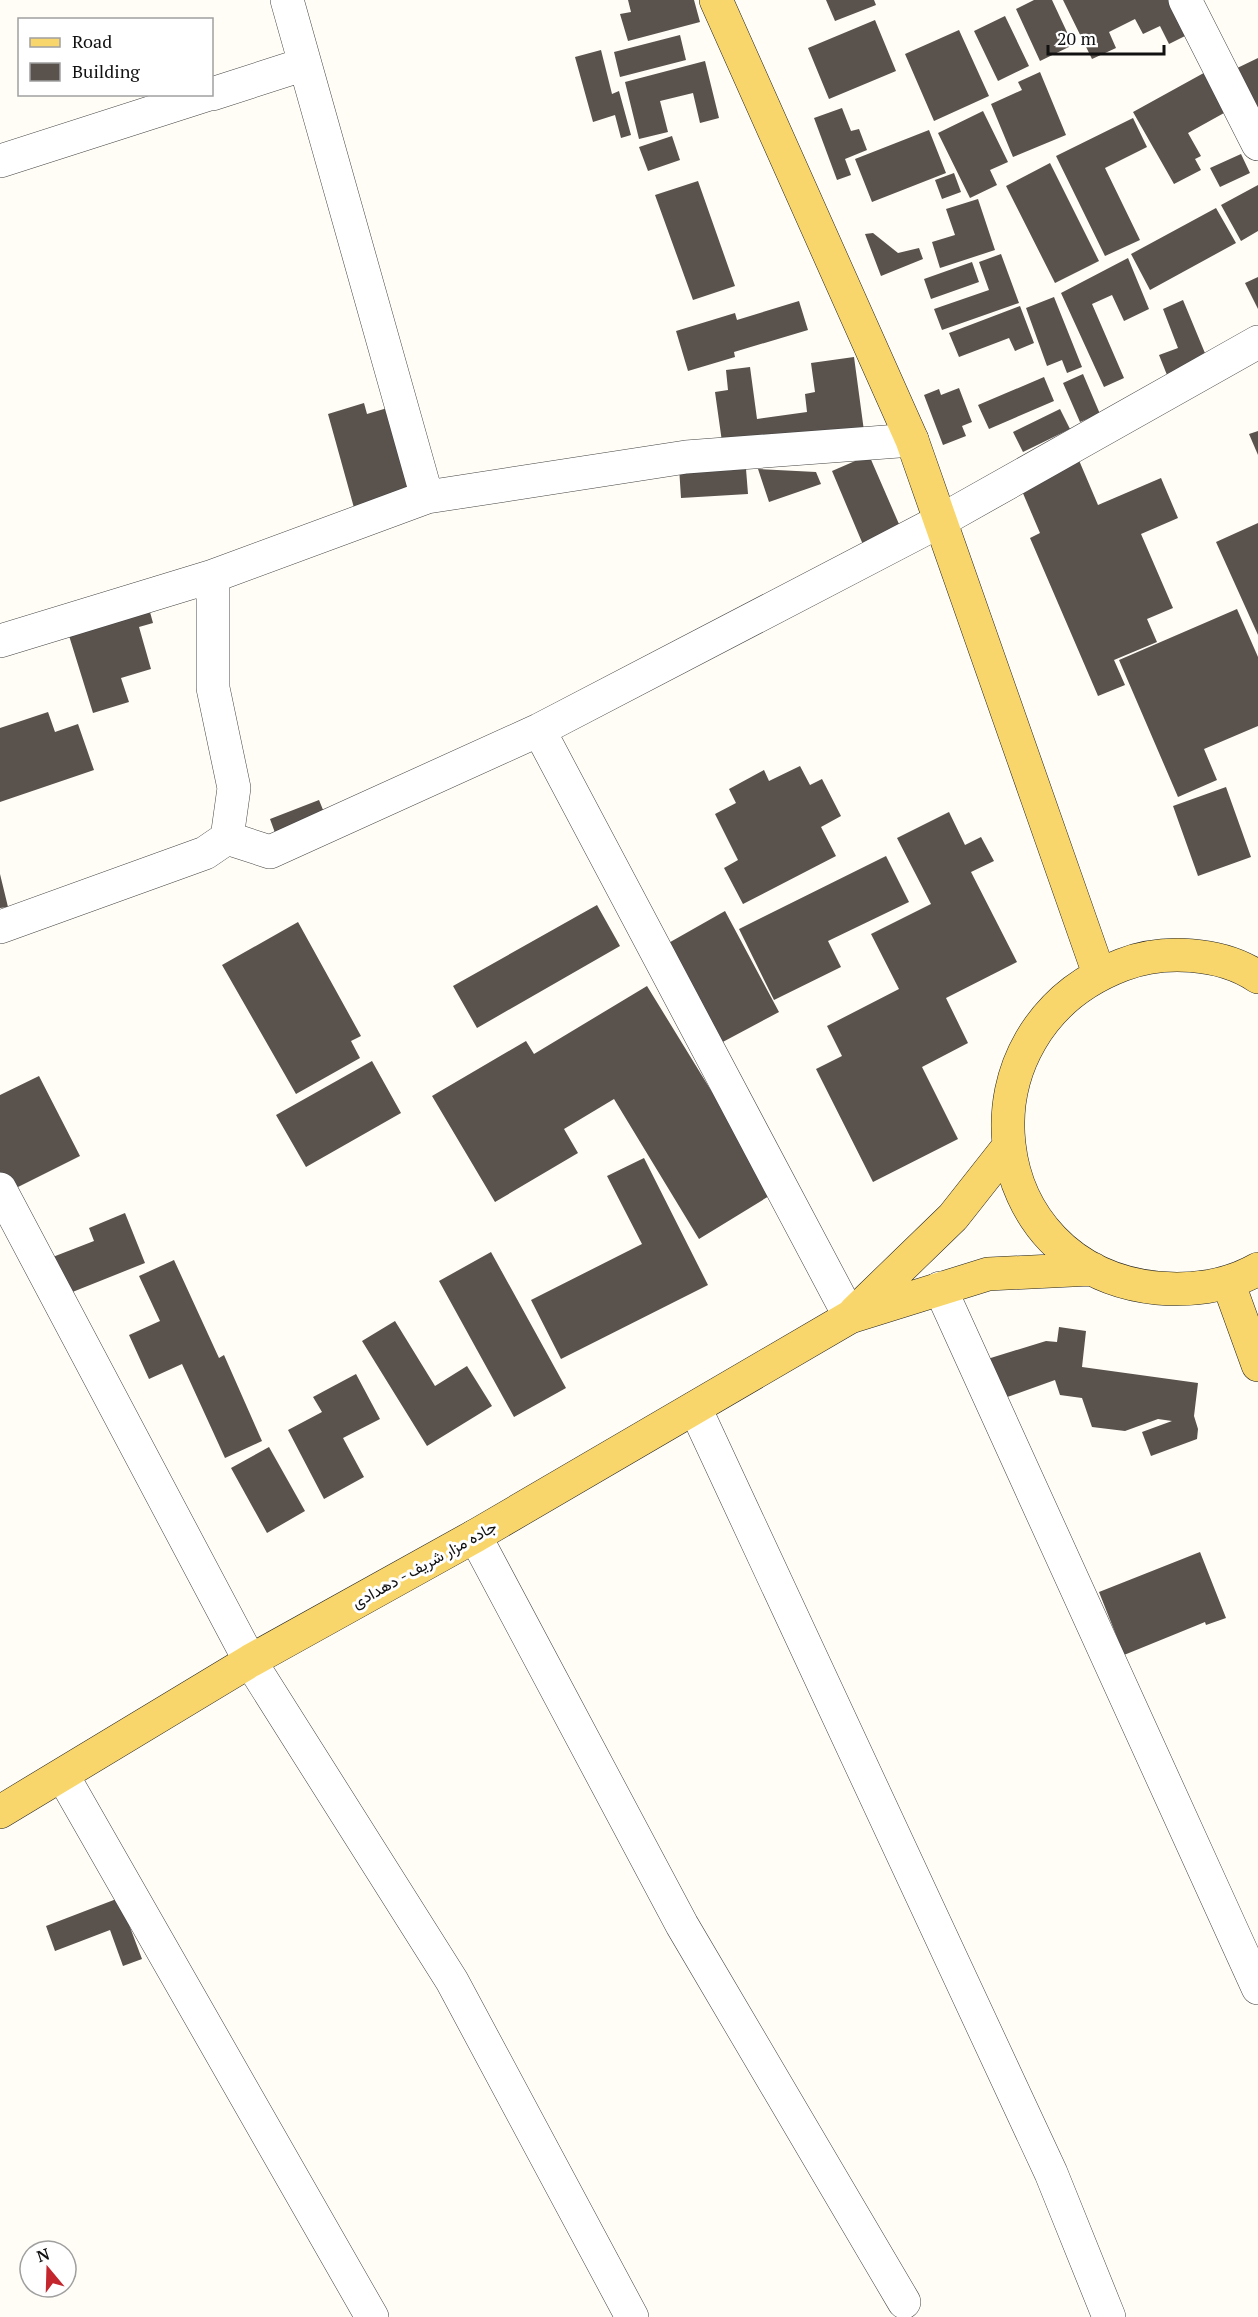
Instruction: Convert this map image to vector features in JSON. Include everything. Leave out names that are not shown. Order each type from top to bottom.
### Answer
[{"type":"main road","points":[[716,0],[912,440],[942,520],[1099,974]]},
{"type":"main road","points":[[1258,977],[1215,960],[1175,955],[1136,959],[1099,974],[1074,989],[1051,1009],[1020,1059],[1011,1087],[1007,1117],[1009,1146],[1018,1183],[1036,1217],[1061,1247],[1093,1269],[1136,1286],[1182,1290],[1228,1282],[1258,1269]]},
{"type":"main road","points":[[850,1317],[953,1217],[1009,1146]]},
{"type":"main road","points":[[850,1317],[988,1274],[1093,1269]]},
{"type":"main road","points":[[1228,1282],[1258,1365]]},
{"type":"main road","name":"جاده مزار شریف - دهدادی","points":[[0,1812],[250,1661],[475,1536],[850,1317]]},
{"type":"street","points":[[286,0],[428,497]]},
{"type":"street","points":[[1185,0],[1258,144]]},
{"type":"street","points":[[213,93],[305,64]]},
{"type":"street","points":[[0,161],[204,96]]},
{"type":"street","points":[[227,838],[270,852],[538,730],[942,520],[1258,342]]},
{"type":"street","points":[[0,641],[213,576],[428,497],[686,457],[912,440]]},
{"type":"street","points":[[0,927],[205,853],[227,838],[234,788],[213,688],[213,576]]},
{"type":"street","points":[[538,730],[850,1317]]},
{"type":"street","points":[[0,1189],[250,1661],[452,1981],[632,2317]]},
{"type":"street","points":[[940,1288],[1258,1988]]},
{"type":"street","points":[[695,1408],[1051,2173],[1109,2317]]},
{"type":"street","points":[[475,1536],[682,1925],[904,2302]]},
{"type":"street","points":[[63,1776],[372,2317]]},
{"type":"building","points":[[628,0],[694,0],[700,22],[628,41],[620,14],[631,12]]},
{"type":"building","points":[[826,0],[874,0],[876,5],[835,21]]},
{"type":"building","points":[[1034,0],[1052,0],[1073,45],[1040,61],[1016,9]]},
{"type":"building","points":[[1063,0],[1173,0],[1189,34],[1169,44],[1160,26],[1143,34],[1135,19],[1109,32],[1116,48],[1092,59]]},
{"type":"building","points":[[1005,16],[1029,66],[998,81],[974,31]]},
{"type":"building","points":[[875,20],[896,71],[829,99],[808,48]]},
{"type":"building","points":[[959,30],[989,96],[934,121],[905,54]]},
{"type":"building","points":[[680,35],[686,60],[620,77],[614,52]]},
{"type":"building","points":[[601,50],[612,94],[619,91],[631,135],[621,138],[615,115],[593,122],[575,57]]},
{"type":"building","points":[[1258,58],[1258,108],[1231,71]]},
{"type":"building","points":[[705,61],[719,118],[700,123],[693,93],[660,101],[668,132],[639,139],[625,82]]},
{"type":"building","points":[[1211,69],[1233,108],[1188,133],[1201,156],[1195,159],[1201,170],[1174,184],[1133,112]]},
{"type":"building","points":[[1040,72],[1066,135],[1013,157],[991,104],[1022,90],[1018,82]]},
{"type":"building","points":[[842,108],[851,131],[859,129],[867,150],[845,159],[851,175],[837,180],[814,118]]},
{"type":"building","points":[[983,111],[1008,162],[990,170],[997,185],[970,198],[938,133]]},
{"type":"building","points":[[1133,118],[1147,147],[1105,168],[1140,240],[1105,256],[1056,156]]},
{"type":"building","points":[[929,130],[946,173],[872,202],[855,159]]},
{"type":"building","points":[[672,136],[680,160],[648,171],[639,147]]},
{"type":"building","points":[[1241,154],[1250,173],[1220,187],[1210,168]]},
{"type":"building","points":[[1050,163],[1099,261],[1055,283],[1006,186]]},
{"type":"building","points":[[954,173],[961,192],[942,199],[935,180]]},
{"type":"building","points":[[698,181],[735,286],[693,300],[655,195]]},
{"type":"building","points":[[1258,185],[1258,231],[1241,241],[1221,205]]},
{"type":"building","points":[[978,199],[995,250],[940,268],[932,242],[955,235],[946,209]]},
{"type":"building","points":[[1216,208],[1236,243],[1150,290],[1131,254]]},
{"type":"building","points":[[873,233],[898,253],[919,248],[923,259],[881,276],[865,234]]},
{"type":"building","points":[[1001,254],[1019,303],[942,330],[934,309],[989,290],[979,262]]},
{"type":"building","points":[[1128,258],[1149,309],[1124,321],[1112,295],[1092,304],[1124,378],[1104,387],[1061,293]]},
{"type":"building","points":[[972,262],[979,282],[931,299],[924,279]]},
{"type":"building","points":[[1258,277],[1258,309],[1245,283]]},
{"type":"building","points":[[1054,297],[1082,367],[1067,373],[1062,360],[1047,366],[1026,308]]},
{"type":"building","points":[[1183,300],[1207,358],[1167,375],[1159,355],[1178,348],[1163,309]]},
{"type":"building","points":[[799,301],[808,330],[734,352],[735,357],[688,371],[676,331],[735,313],[737,320]]},
{"type":"building","points":[[1020,306],[1034,343],[1015,351],[1009,338],[959,357],[949,333]]},
{"type":"building","points":[[854,357],[864,431],[723,449],[715,392],[728,390],[726,370],[750,367],[757,419],[807,412],[805,394],[815,392],[811,363]]},
{"type":"building","points":[[1083,374],[1100,414],[1080,422],[1063,383]]},
{"type":"building","points":[[1044,377],[1054,401],[989,429],[978,405]]},
{"type":"building","points":[[959,388],[972,422],[962,426],[966,436],[943,445],[924,395],[939,389],[941,395]]},
{"type":"building","points":[[364,403],[367,414],[401,404],[427,495],[356,515],[328,414]]},
{"type":"building","points":[[1060,409],[1070,429],[1023,452],[1013,432]]},
{"type":"building","points":[[1258,431],[1258,455],[1249,434]]},
{"type":"building","points":[[869,455],[902,531],[864,547],[832,471]]},
{"type":"building","points":[[1078,458],[1098,505],[1161,478],[1178,518],[1141,534],[1173,608],[1147,619],[1157,642],[1114,660],[1125,685],[1098,696],[1030,538],[1040,533],[1019,484]]},
{"type":"building","points":[[679,467],[720,471],[746,469],[748,494],[681,498]]},
{"type":"building","points":[[758,469],[816,472],[821,484],[769,502]]},
{"type":"building","points":[[1258,523],[1258,635],[1216,542]]},
{"type":"building","points":[[147,601],[153,623],[139,627],[151,669],[121,678],[129,702],[93,713],[66,626]]},
{"type":"building","points":[[1237,609],[1258,657],[1258,726],[1204,749],[1217,780],[1178,797],[1119,660]]},
{"type":"building","points":[[48,712],[55,732],[78,724],[94,770],[0,802],[0,728]]},
{"type":"building","points":[[800,766],[810,785],[822,779],[841,816],[821,827],[836,856],[743,904],[724,868],[738,860],[715,814],[736,803],[729,789],[764,770],[769,781]]},
{"type":"building","points":[[1226,787],[1251,857],[1198,876],[1173,806]]},
{"type":"building","points":[[319,800],[328,822],[278,841],[270,819]]},
{"type":"building","points":[[949,812],[965,845],[981,837],[994,861],[971,872],[1017,962],[946,998],[968,1043],[922,1067],[958,1139],[873,1182],[816,1069],[842,1056],[827,1026],[899,989],[871,934],[931,904],[897,838]]},
{"type":"building","points":[[886,856],[909,902],[828,941],[841,967],[774,1000],[739,929]]},
{"type":"building","points":[[0,874],[8,907],[0,908]]},
{"type":"building","points":[[597,905],[620,946],[477,1028],[453,986]]},
{"type":"building","points":[[725,911],[779,1012],[719,1044],[665,945]]},
{"type":"building","points":[[298,922],[361,1036],[351,1041],[360,1058],[296,1094],[222,965]]},
{"type":"building","points":[[647,986],[774,1193],[699,1239],[614,1099],[564,1129],[578,1153],[495,1202],[432,1096],[526,1041],[534,1054]]},
{"type":"building","points":[[372,1061],[401,1113],[306,1167],[276,1115]]},
{"type":"building","points":[[39,1076],[80,1156],[6,1193],[0,1182],[0,1095]]},
{"type":"building","points":[[644,1158],[708,1285],[561,1359],[531,1300],[642,1244],[607,1176]]},
{"type":"building","points":[[125,1213],[145,1263],[60,1297],[45,1260],[94,1241],[89,1228]]},
{"type":"building","points":[[491,1252],[566,1388],[514,1417],[439,1281]]},
{"type":"building","points":[[174,1260],[219,1358],[224,1355],[262,1441],[225,1458],[182,1364],[149,1379],[129,1335],[160,1321],[139,1276]]},
{"type":"building","points":[[395,1321],[435,1386],[467,1366],[492,1406],[427,1446],[362,1341]]},
{"type":"building","points":[[1059,1327],[1086,1331],[1082,1367],[1198,1383],[1194,1416],[1198,1429],[1197,1439],[1151,1456],[1142,1432],[1172,1421],[1158,1419],[1125,1431],[1092,1427],[1082,1398],[1060,1395],[1055,1380],[996,1401],[981,1361],[1046,1341],[1057,1342]]},
{"type":"building","points":[[356,1374],[380,1419],[343,1438],[364,1477],[324,1499],[288,1430],[322,1412],[313,1397]]},
{"type":"building","points":[[269,1447],[305,1511],[267,1533],[231,1468]]},
{"type":"building","points":[[1200,1552],[1226,1618],[1206,1625],[1205,1622],[1124,1655],[1099,1592]]},
{"type":"building","points":[[119,1898],[142,1959],[123,1966],[110,1930],[55,1951],[46,1926]]}]
